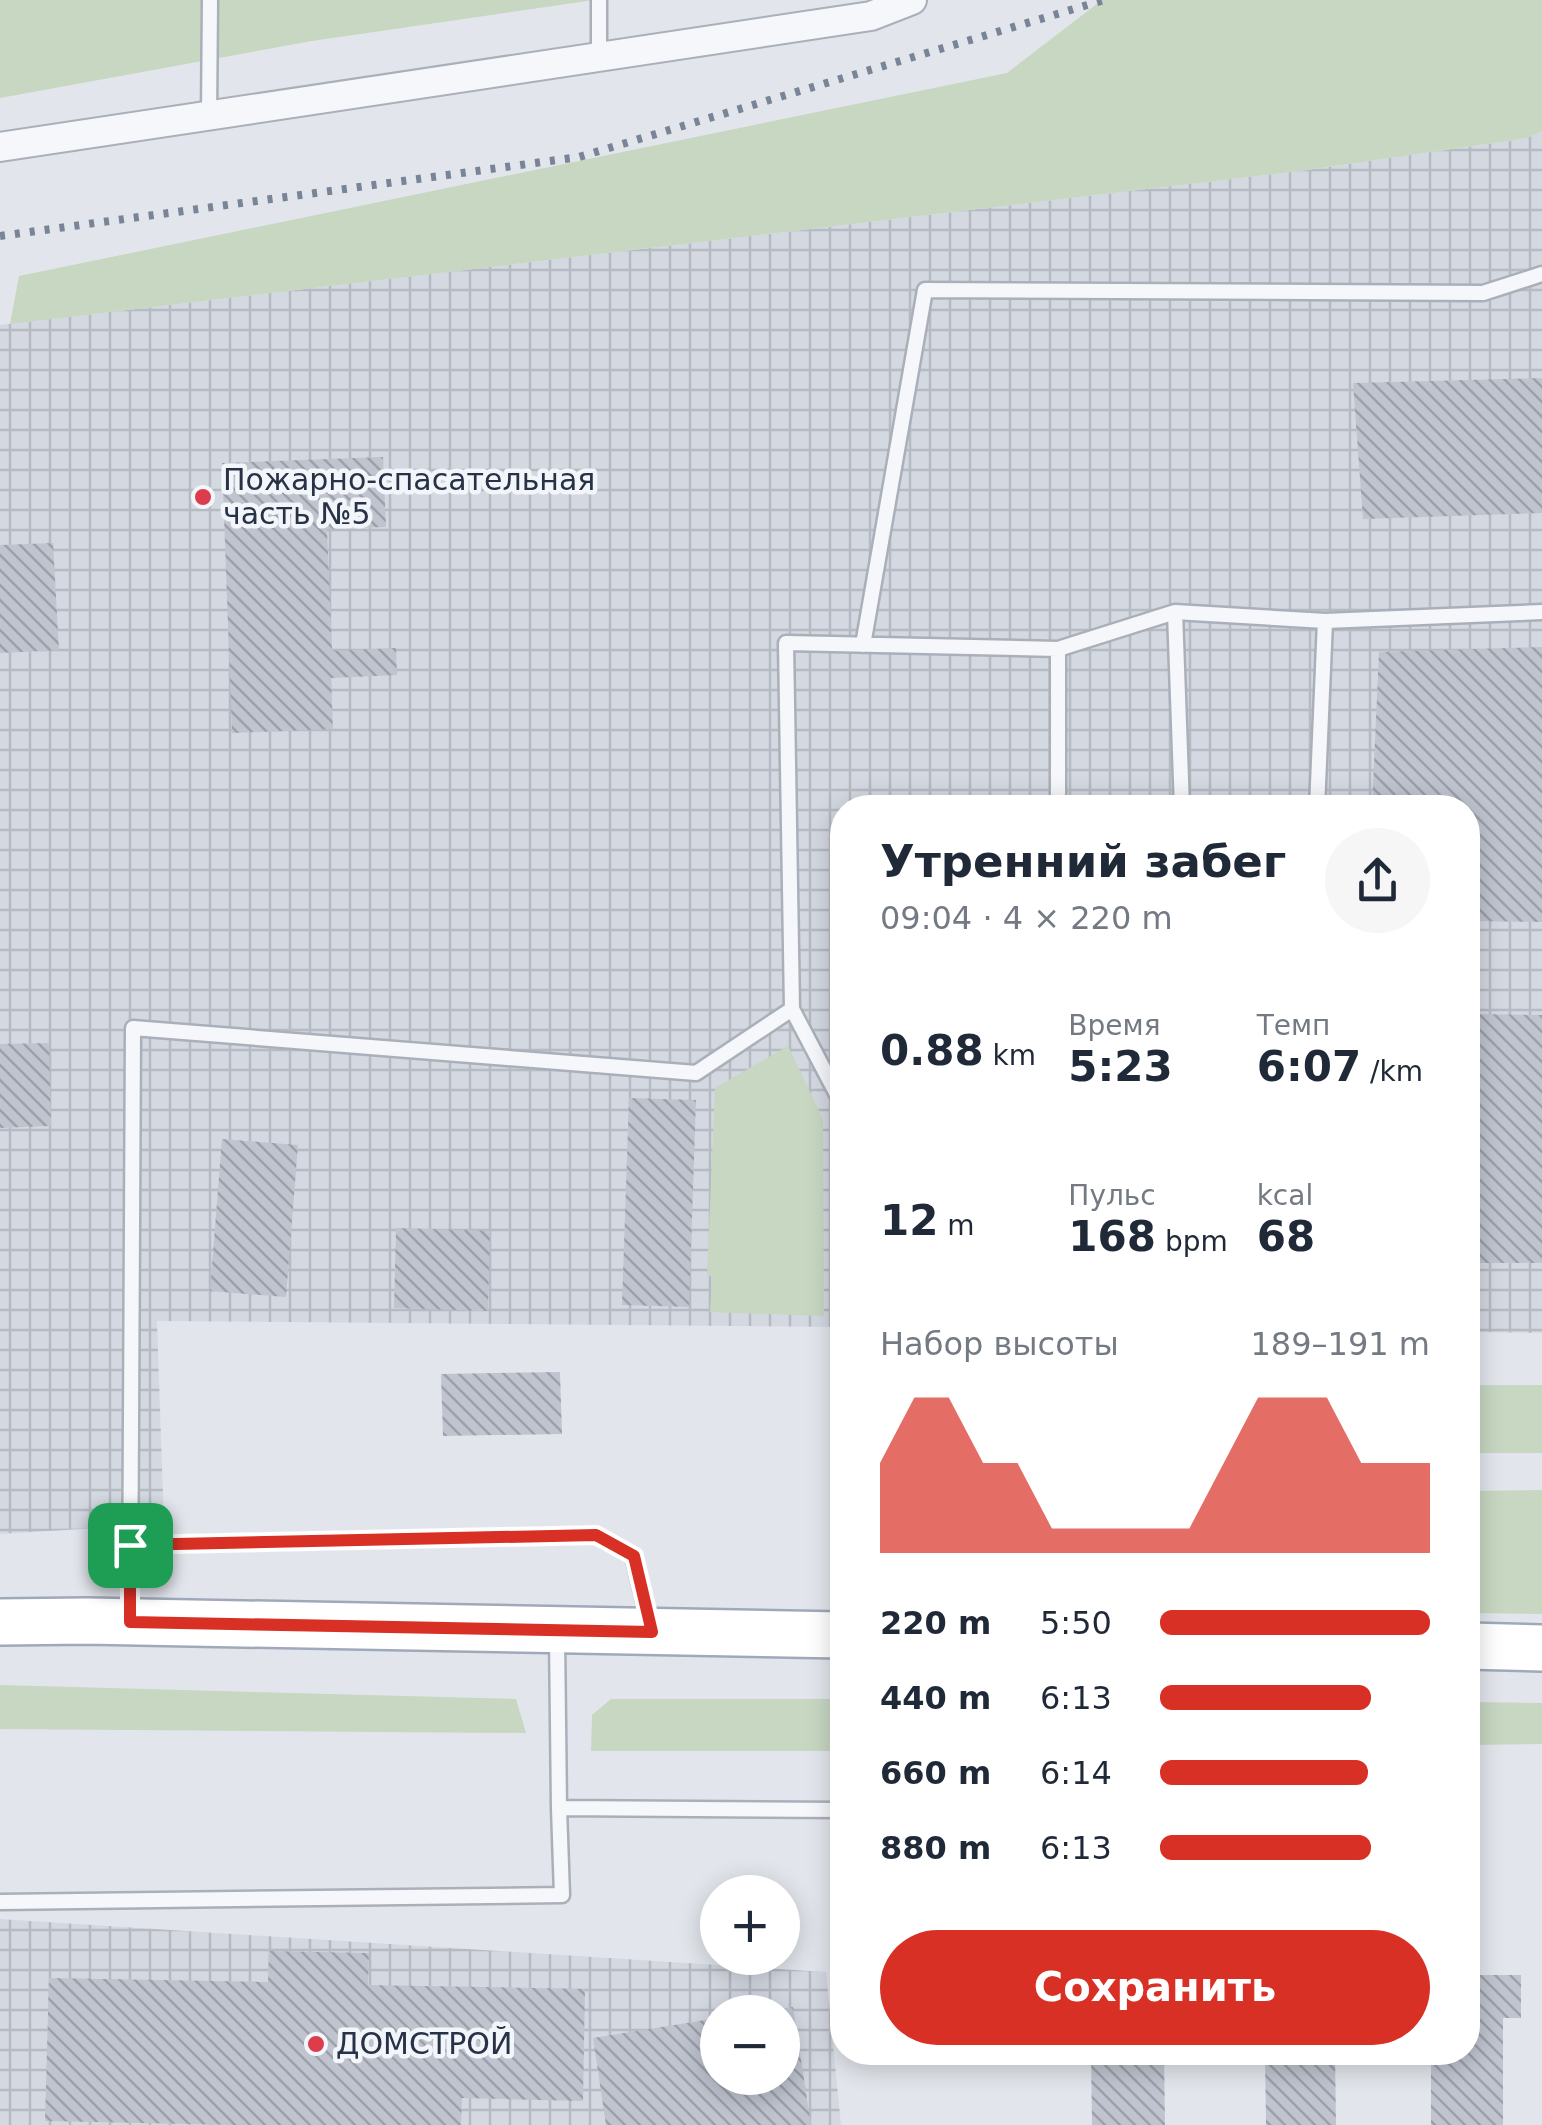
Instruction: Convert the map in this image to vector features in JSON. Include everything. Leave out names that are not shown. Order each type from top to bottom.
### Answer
[{"type":"main road","points":[[0,1622],[830,1635]]},
{"type":"main road","points":[[1480,1646],[1542,1648]]},
{"type":"street","points":[[0,146],[870,16],[912,0]]},
{"type":"lane","points":[[209,116],[210,0]]},
{"type":"lane","points":[[599,57],[600,0]]},
{"type":"lane","points":[[863,644],[925,290],[1483,293],[1542,274]]},
{"type":"lane","points":[[1175,612],[1182,795]]},
{"type":"lane","points":[[830,1081],[792,1009],[786,643],[1058,649],[1175,612],[1325,621],[1542,612]]},
{"type":"lane","points":[[1318,795],[1325,621]]},
{"type":"lane","points":[[1058,649],[1058,795]]},
{"type":"lane","points":[[130,1622],[134,1028],[696,1073],[792,1009]]},
{"type":"lane","points":[[130,1545],[596,1535],[634,1556],[652,1632]]},
{"type":"lane","points":[[0,1902],[562,1894],[557,1630]]},
{"type":"lane","points":[[559,1808],[830,1810]]},
{"type":"shaded area","points":[[1542,131],[1542,1333],[1480,1332],[1480,795],[830,795],[830,1327],[157,1321],[164,1524],[0,1534],[0,325],[1307,170],[1527,138]]},
{"type":"shaded area","points":[[0,1919],[700,1964],[700,1975],[826,1972],[830,2065],[835,2065],[841,2125],[0,2125]]},
{"type":"green space","points":[[0,0],[594,0],[312,41],[0,98]]},
{"type":"green space","points":[[1102,0],[1542,0],[1542,131],[1527,138],[1307,170],[10,324],[19,276],[1007,73]]},
{"type":"green space","points":[[788,1046],[823,1119],[824,1316],[710,1312],[712,1276],[707,1275],[715,1088]]},
{"type":"green space","points":[[1480,1385],[1542,1385],[1542,1453],[1480,1453]]},
{"type":"green space","points":[[1542,1490],[1542,1614],[1480,1613],[1480,1491]]},
{"type":"green space","points":[[0,1685],[516,1699],[526,1733],[0,1729]]},
{"type":"green space","points":[[611,1699],[830,1699],[830,1751],[591,1751],[592,1715]]},
{"type":"green space","points":[[1480,1702],[1542,1703],[1542,1744],[1480,1745]]},
{"type":"building","points":[[1542,378],[1542,513],[1363,519],[1353,383]]},
{"type":"building","points":[[383,457],[386,527],[327,529],[332,651],[396,648],[397,675],[331,678],[333,729],[232,733],[222,463]]},
{"type":"building","points":[[53,543],[59,650],[0,653],[0,545]]},
{"type":"building","points":[[1542,647],[1542,922],[1480,921],[1480,795],[1373,795],[1379,652]]},
{"type":"building","points":[[1480,1014],[1542,1015],[1542,1263],[1480,1263]]},
{"type":"building","points":[[49,1043],[51,1126],[0,1128],[0,1044]]},
{"type":"building","points":[[629,1098],[696,1100],[689,1307],[622,1305]]},
{"type":"building","points":[[222,1139],[298,1145],[286,1297],[210,1291]]},
{"type":"building","points":[[396,1228],[490,1231],[488,1311],[394,1308]]},
{"type":"building","points":[[560,1372],[562,1434],[443,1436],[441,1374]]},
{"type":"building","name":"ДОМСТРОЙ","points":[[269,1951],[369,1953],[368,1985],[585,1989],[583,2101],[462,2098],[461,2125],[45,2121],[49,1978],[268,1982]]},
{"type":"building","points":[[1480,1975],[1521,1975],[1521,2018],[1503,2018],[1503,2125],[1431,2125],[1431,2065],[1480,2065]]},
{"type":"building","points":[[700,2021],[700,2095],[800,2095],[800,2053],[811,2125],[606,2125],[593,2038]]},
{"type":"building","points":[[1091,2065],[1164,2065],[1165,2125],[1092,2125]]},
{"type":"building","points":[[1265,2065],[1335,2065],[1336,2125],[1266,2125]]},
{"type":"railway","points":[[0,236],[579,157],[1104,0]]},
{"type":"place","name":"Пожарно-спасательная часть №5","points":[[203,497]]},
{"type":"place","name":"ДОМСТРОЙ","points":[[316,2044]]},
{"type":"route","points":[[596,1535],[634,1556],[652,1632],[130,1622],[130,1545],[596,1535]]}]
